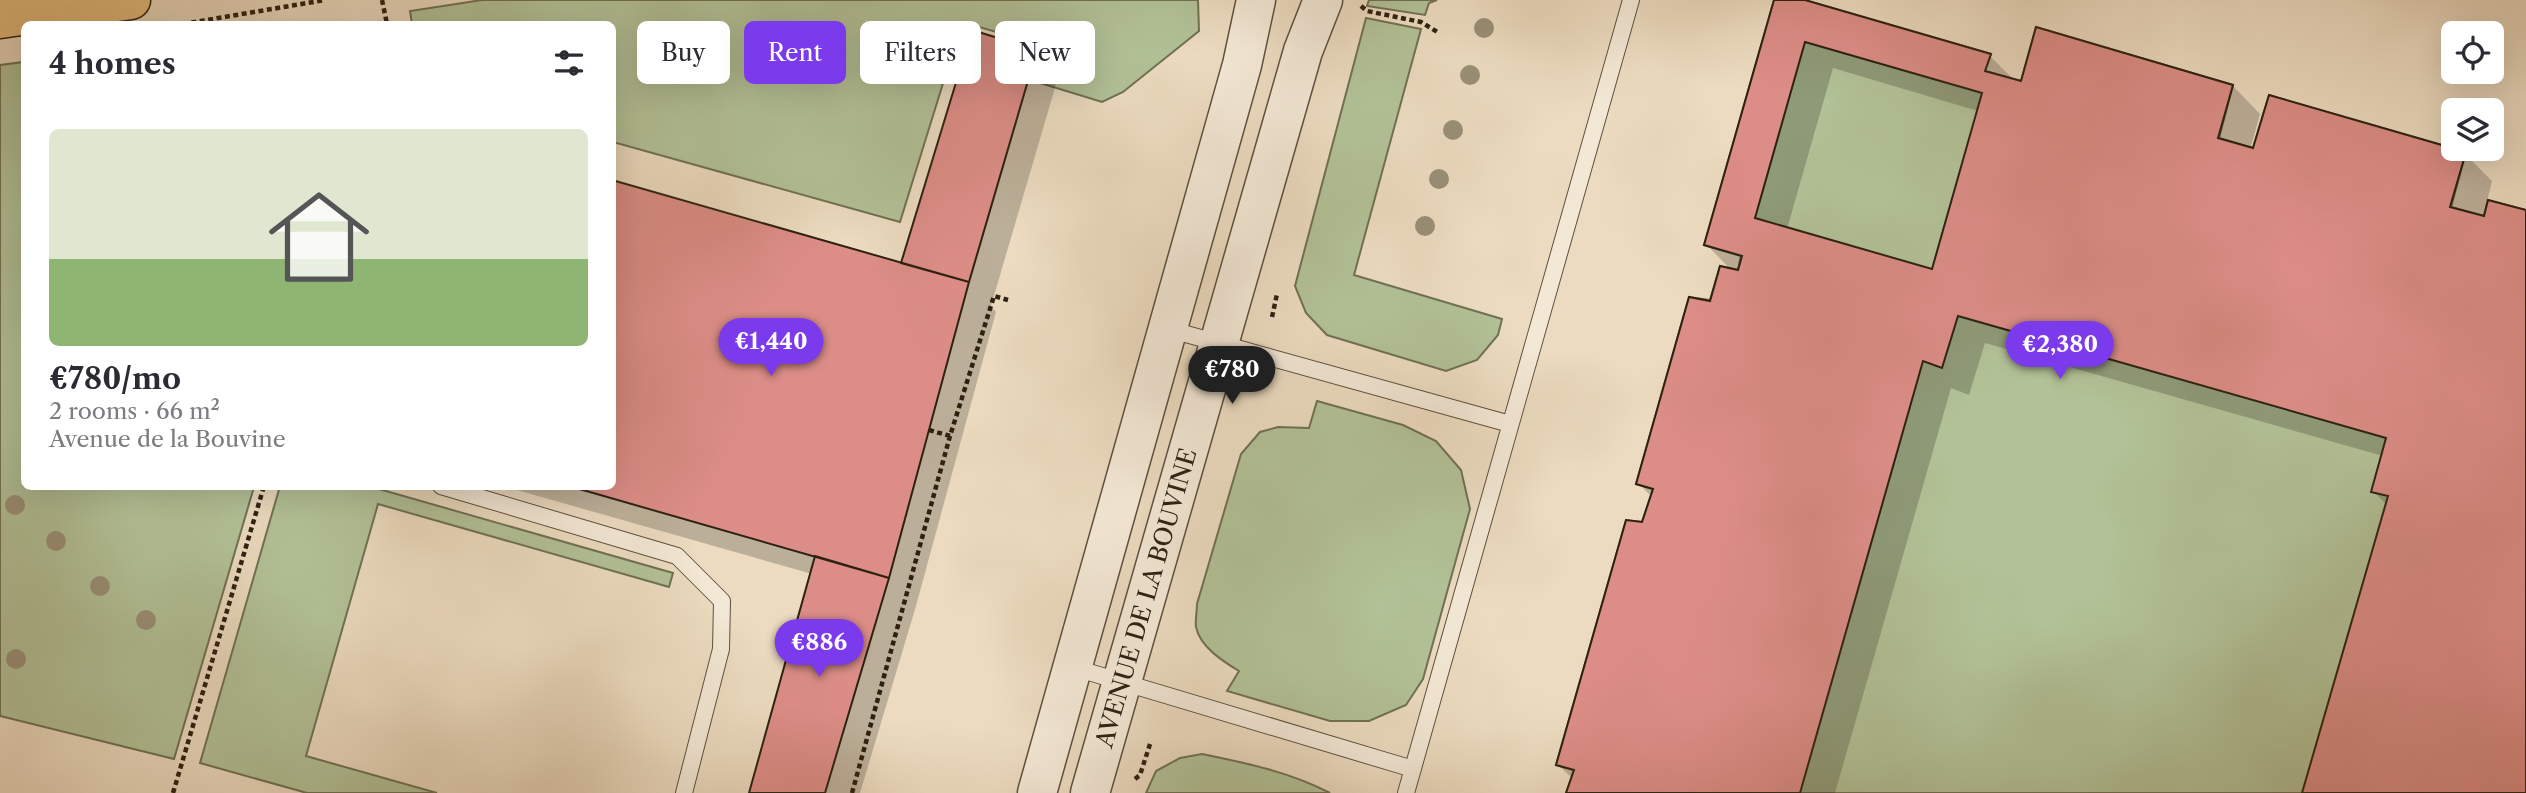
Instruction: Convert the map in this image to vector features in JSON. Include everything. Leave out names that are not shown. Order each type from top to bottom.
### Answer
[{"type":"main road","points":[[0,19],[131,0]]},
{"type":"street","points":[[1037,793],[1242,65],[1256,0]]},
{"type":"street","name":"AVENUE DE LA BOUVINE","points":[[1090,793],[1303,51],[1340,2]]},
{"type":"lane","points":[[1406,793],[1631,0]]},
{"type":"lane","points":[[1168,329],[1510,424]]},
{"type":"lane","points":[[454,490],[677,556],[722,600],[721,649],[684,793]]},
{"type":"lane","points":[[1072,667],[1413,769]]},
{"type":"path","points":[[201,21],[325,0]]},
{"type":"path","points":[[382,0],[386,21]]},
{"type":"path","points":[[1340,2],[1367,11],[1421,22],[1439,33]]},
{"type":"path","points":[[852,793],[950,436],[994,296],[1008,300]]},
{"type":"path","points":[[929,430],[950,436]]},
{"type":"path","points":[[173,793],[263,490]]},
{"type":"green space","points":[[482,0],[1198,0],[1199,31],[1123,92],[1102,102],[1044,84],[1095,84],[1095,21],[995,21],[995,32],[981,28],[981,21],[860,21],[860,84],[943,84],[900,222],[616,143],[616,21],[412,21],[410,11]]},
{"type":"green space","points":[[1369,0],[1437,0],[1429,3],[1425,15],[1367,6]]},
{"type":"green space","points":[[1774,0],[1805,0],[1991,54],[1985,71],[2021,81],[2036,27],[2233,85],[2219,138],[2253,148],[2269,95],[2441,145],[2441,161],[2464,161],[2451,207],[2484,216],[2488,200],[2526,210],[2526,793],[1566,793],[1574,770],[1556,765],[1626,520],[1642,522],[1653,489],[1636,484],[1689,297],[1710,300],[1720,266],[1738,270],[1741,256],[1704,245]]},
{"type":"green space","points":[[1366,18],[1421,29],[1354,275],[1502,319],[1498,335],[1477,360],[1446,371],[1327,335],[1306,313],[1295,286]]},
{"type":"green space","points":[[21,62],[21,490],[253,490],[174,759],[0,716],[0,65]]},
{"type":"green space","points":[[1317,401],[1403,425],[1436,441],[1461,470],[1470,509],[1423,679],[1406,705],[1369,721],[1330,721],[1227,691],[1239,671],[1207,647],[1196,627],[1197,604],[1241,454],[1260,432],[1278,427],[1309,428]]},
{"type":"green space","points":[[279,490],[382,490],[673,573],[669,587],[378,504],[306,756],[437,793],[307,793],[200,763]]},
{"type":"green space","points":[[1202,754],[1284,774],[1330,793],[1146,793],[1156,771],[1180,758]]},
{"type":"building","points":[[1774,0],[1805,0],[1991,54],[1985,71],[2021,81],[2036,27],[2233,85],[2218,138],[2253,148],[2269,95],[2441,145],[2441,161],[2463,161],[2450,207],[2484,216],[2488,200],[2526,210],[2526,793],[2302,793],[2388,496],[2371,492],[2386,438],[1958,316],[1942,368],[1923,361],[1800,793],[1566,793],[1574,770],[1556,765],[1626,520],[1642,522],[1653,489],[1636,484],[1689,297],[1710,301],[1720,266],[1738,270],[1742,256],[1704,245]],"holes":[[[1805,42],[1982,93],[1932,269],[1755,218]]]},
{"type":"building","points":[[981,33],[995,37],[995,84],[1027,84],[969,282],[901,263],[956,84],[981,84]]},
{"type":"building","points":[[616,181],[969,282],[889,578],[583,490],[616,490]]},
{"type":"building","points":[[815,556],[889,578],[825,793],[749,793]]}]
